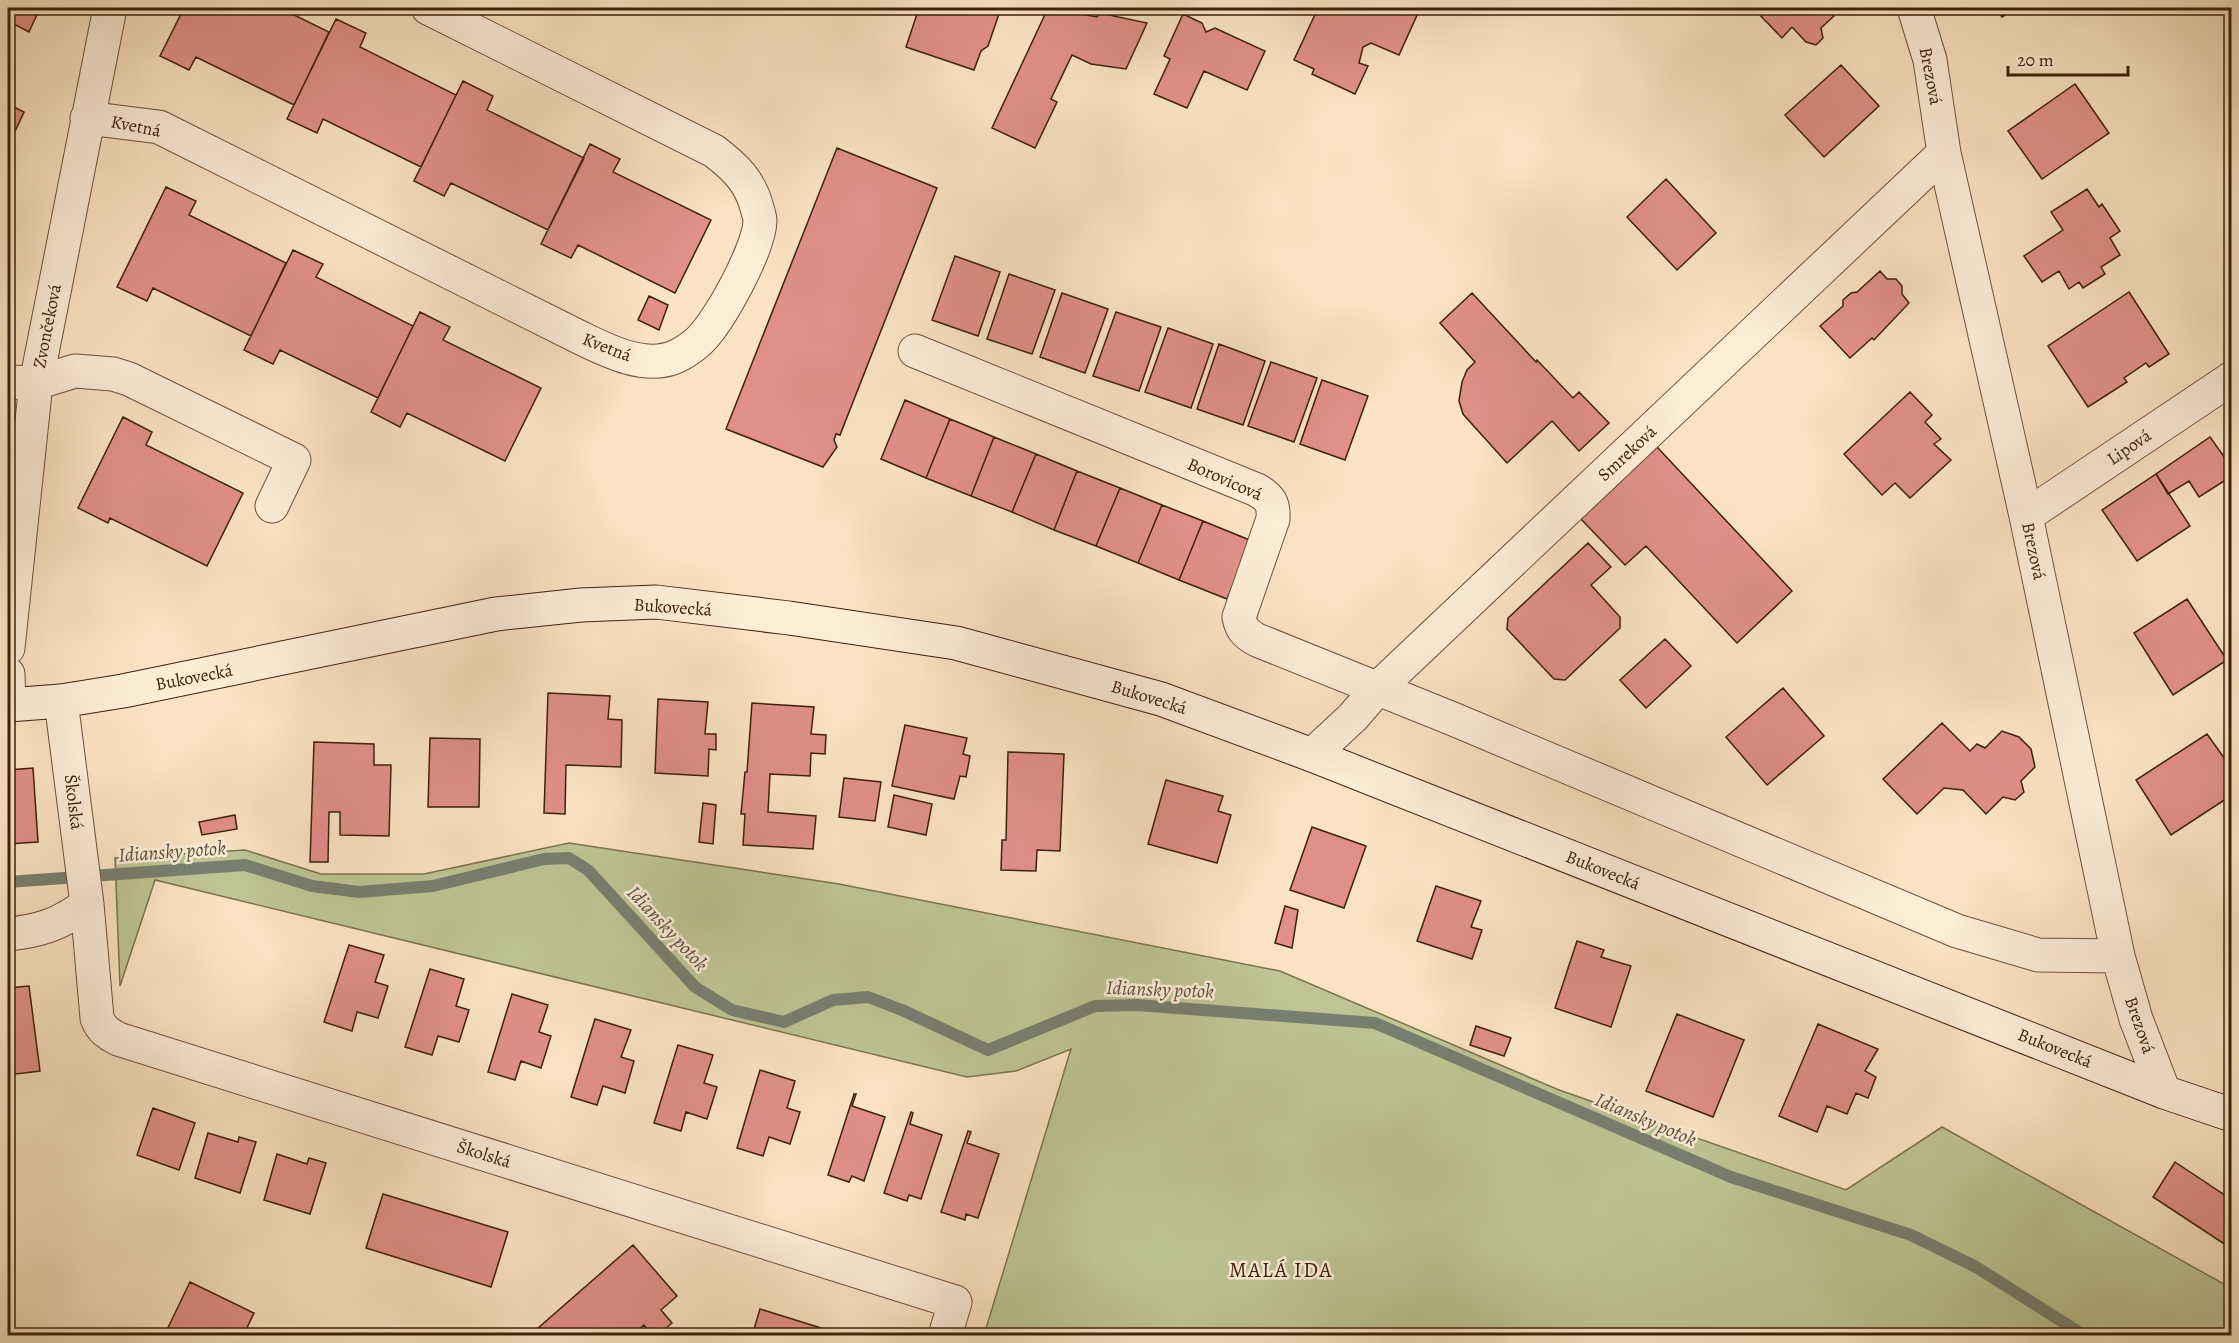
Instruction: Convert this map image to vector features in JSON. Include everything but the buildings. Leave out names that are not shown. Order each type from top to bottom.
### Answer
[{"type":"street","name":"Zvončeková","points":[[8,648],[22,383],[87,118],[110,8]]},
{"type":"street","name":"Kvetná","points":[[87,118],[159,127],[616,354],[645,361],[674,358],[698,342],[717,318],[733,291],[756,242],[760,220],[753,194],[738,169],[714,151],[428,8]]},
{"type":"street","name":"Brezová","points":[[1914,8],[1930,60],[1944,153],[2026,516],[2118,956],[2136,1019],[2164,1092]]},
{"type":"street","name":"Smreková","points":[[1312,755],[1353,717],[1377,689],[1944,153]]},
{"type":"street","name":"Borovicová","points":[[915,351],[1257,490],[1268,497],[1274,505],[1273,519],[1240,611],[1241,627],[1257,640],[1377,689]]},
{"type":"street","points":[[22,383],[75,371],[113,374],[129,379],[294,460],[272,506]]},
{"type":"street","name":"Lipová","points":[[2026,516],[2232,378]]},
{"type":"street","name":"Bukovecká","points":[[8,695],[62,701],[123,692],[496,614],[581,605],[656,602],[789,618],[956,643],[1161,699],[1312,755],[2164,1092],[2232,1115]]},
{"type":"street","points":[[1377,689],[1957,931],[2038,955],[2118,956]]},
{"type":"street","name":"Školská","points":[[62,701],[87,904],[97,1018],[100,1026],[118,1039],[955,1302],[945,1335]]},
{"type":"street","points":[[8,934],[46,928],[67,919],[87,904]]},
{"type":"green space","points":[[569,843],[839,884],[1280,971],[1559,1090],[1846,1190],[1942,1127],[2231,1288],[2231,1335],[984,1335],[1071,1049],[1016,1071],[967,1077],[155,880],[120,986],[115,858],[245,850],[321,874],[424,874]]},
{"type":"waterway","name":"Idiansky potok","points":[[8,882],[245,865],[312,886],[359,892],[433,886],[544,859],[569,858],[588,870],[695,987],[732,1010],[784,1022],[833,1000],[868,997],[902,1010],[988,1050],[1095,1006],[1137,1005],[1375,1023],[1731,1177],[1911,1235],[1976,1267],[2085,1336]]},
{"type":"district","name":"MALÁ IDA","points":[[1281,1270]]}]
